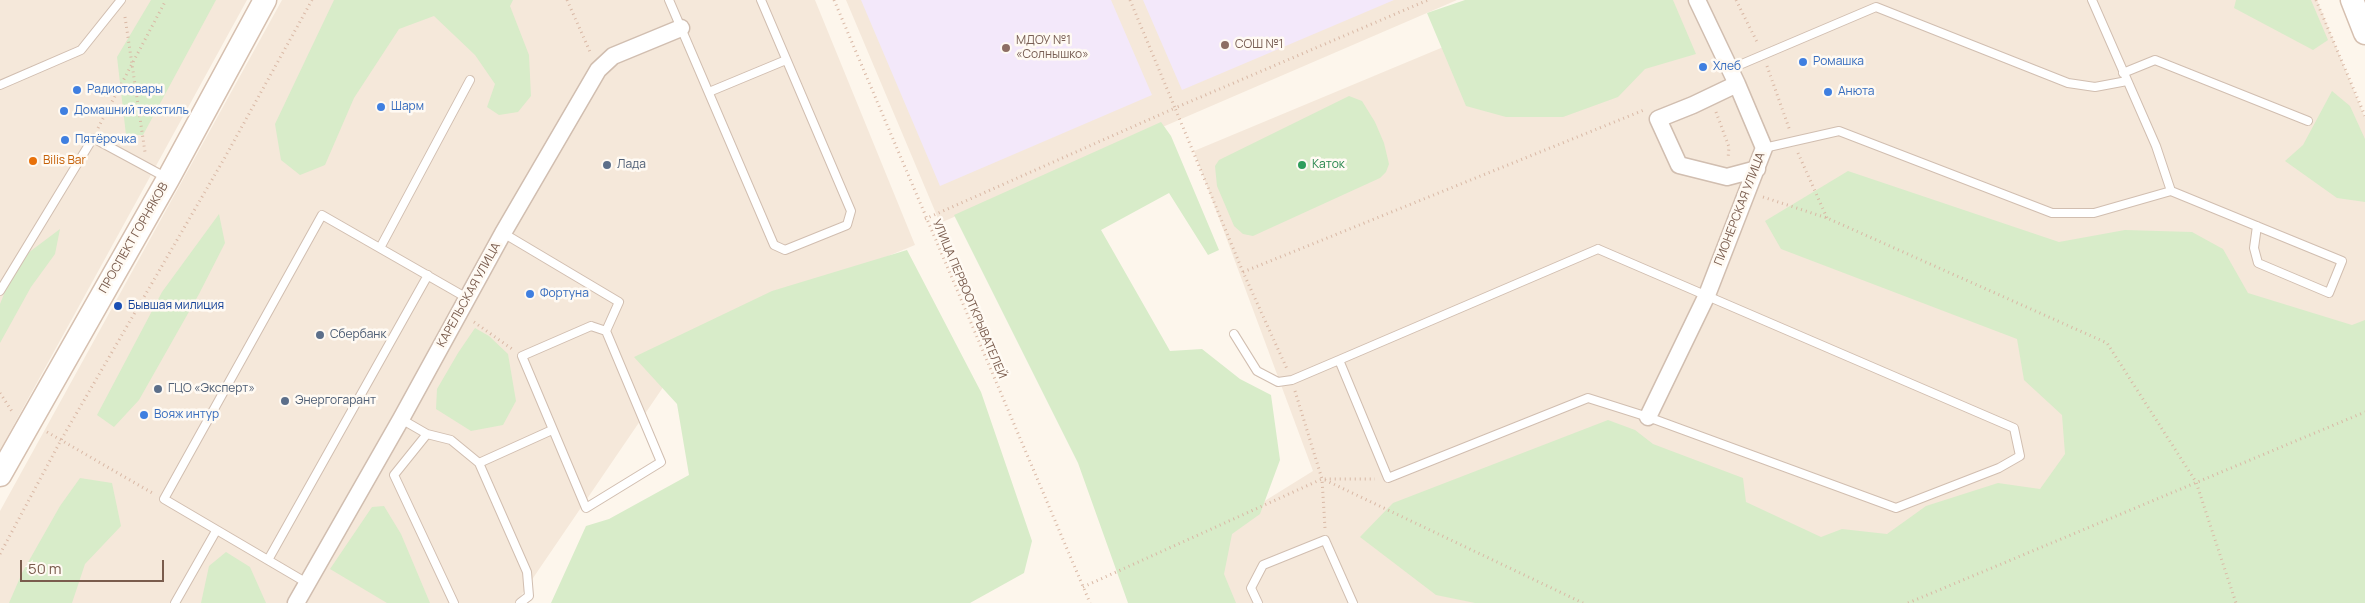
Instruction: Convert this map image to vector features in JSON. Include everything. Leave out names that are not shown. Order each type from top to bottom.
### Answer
[{"type":"main road","name":"ПРОСПЕКТ ГОРНЯКОВ","points":[[0,475],[158,174],[265,0]]},
{"type":"main road","points":[[2352,0],[2365,33]]},
{"type":"street","name":"ПИОНЕРСКАЯ УЛИЦА","points":[[1648,417],[1707,295],[1764,148],[1734,77],[1697,0]]},
{"type":"street","name":"КАРЕЛЬСКАЯ УЛИЦА","points":[[296,603],[401,420],[503,234],[598,70],[613,56],[681,28]]},
{"type":"street","points":[[1734,77],[1693,105],[1658,119],[1679,165],[1727,177],[1757,169]]},
{"type":"lane","points":[[0,85],[82,50],[120,0]]},
{"type":"lane","points":[[669,0],[774,245],[785,250],[847,225],[851,211],[761,0]]},
{"type":"lane","points":[[2092,0],[2156,146],[2171,191]]},
{"type":"lane","points":[[1734,77],[1764,55],[1876,7],[1958,42],[2068,83],[2095,87],[2127,81]]},
{"type":"lane","points":[[709,92],[786,60]]},
{"type":"lane","points":[[2123,73],[2154,60],[2308,121]]},
{"type":"lane","points":[[380,248],[470,80]]},
{"type":"lane","points":[[1764,148],[1839,131],[2052,213],[2094,213],[2171,191],[2257,226],[2342,261],[2328,293],[2258,263],[2254,248],[2257,226]]},
{"type":"lane","points":[[0,291],[93,138],[158,174]]},
{"type":"lane","points":[[307,583],[164,499],[322,215],[428,275],[463,305]]},
{"type":"lane","points":[[503,234],[619,302],[606,331],[661,462],[586,508],[522,356],[591,326],[606,331]]},
{"type":"lane","points":[[1234,334],[1258,371],[1278,382],[1292,380],[1598,249],[2014,428],[2020,456],[1999,468],[1896,508],[1648,417],[1588,398],[1388,478],[1339,360]]},
{"type":"lane","points":[[268,560],[428,275]]},
{"type":"lane","points":[[401,420],[427,434],[451,440],[479,463],[527,572],[530,596],[520,603]]},
{"type":"lane","points":[[479,463],[552,430]]},
{"type":"lane","points":[[427,434],[394,475],[454,603]]},
{"type":"lane","points":[[175,603],[216,530]]},
{"type":"lane","points":[[1258,603],[1251,588],[1264,565],[1326,540],[1353,603]]},
{"type":"path","points":[[93,138],[166,0]]},
{"type":"path","points":[[0,554],[61,440],[224,159],[312,0]]},
{"type":"path","points":[[567,0],[598,70]]},
{"type":"path","name":"УЛИЦА ПЕРВООТКРЫВАТЕЛЕЙ","points":[[834,0],[925,219],[1090,603]]},
{"type":"path","points":[[1130,0],[1243,272],[1292,380],[1322,479],[1326,540]]},
{"type":"path","points":[[925,219],[1175,108],[1428,0]]},
{"type":"path","points":[[1736,0],[1764,55],[1793,142],[1827,218]]},
{"type":"path","points":[[2316,0],[2365,116]]},
{"type":"path","points":[[124,9],[132,64],[158,174]]},
{"type":"path","points":[[1693,105],[1715,110],[1728,147],[1727,177]]},
{"type":"path","points":[[1243,272],[1652,106]]},
{"type":"path","points":[[1748,192],[1827,218],[2107,343],[2196,482],[2236,603]]},
{"type":"path","points":[[463,305],[522,356]]},
{"type":"path","points":[[9,421],[18,404]]},
{"type":"path","points":[[1908,603],[2365,412]]},
{"type":"path","points":[[61,440],[164,499]]},
{"type":"path","points":[[1083,587],[1322,479],[1388,478]]},
{"type":"path","points":[[1322,479],[1583,603]]},
{"type":"shaded area","points":[[0,0],[247,0],[0,450]]},
{"type":"shaded area","points":[[282,0],[815,0],[915,245],[700,333],[516,603],[0,603],[0,511]]},
{"type":"shaded area","points":[[846,0],[1457,0],[940,223]]},
{"type":"shaded area","name":"МДОУ №1 «Солнышко»","points":[[861,0],[1111,0],[1152,95],[940,186]]},
{"type":"shaded area","name":"СОШ №1","points":[[1143,0],[1394,0],[1182,90]]},
{"type":"shaded area","points":[[1556,0],[2317,0],[2365,118],[2365,413],[1863,603],[1131,603],[1126,587],[1313,471],[1194,151]]},
{"type":"green space","points":[[151,0],[216,0],[143,135],[126,135],[117,57]]},
{"type":"green space","points":[[334,0],[513,0],[510,6],[529,55],[531,96],[518,112],[499,115],[487,107],[495,84],[475,55],[434,16],[399,29],[354,98],[325,165],[300,175],[281,160],[275,124]]},
{"type":"green space","points":[[1465,0],[1673,0],[1696,54],[1645,69],[1618,97],[1563,117],[1506,117],[1466,106],[1427,13]]},
{"type":"green space","points":[[2236,0],[2311,0],[2328,40],[2313,50],[2234,8]]},
{"type":"green space","points":[[2332,91],[2350,106],[2365,139],[2365,202],[2337,198],[2285,161],[2303,145]]},
{"type":"green space","name":"Каток","points":[[1349,96],[1362,101],[1375,122],[1384,143],[1389,164],[1386,172],[1380,178],[1253,236],[1243,234],[1234,226],[1217,186],[1215,166],[1219,160]]},
{"type":"green space","points":[[1161,122],[1171,136],[1219,250],[1208,255],[1169,193],[1101,230],[1170,351],[1202,349],[1240,379],[1271,395],[1280,460],[1260,514],[1232,534],[1224,574],[1236,603],[1128,603],[1078,463],[954,215]]},
{"type":"green space","points":[[1848,171],[2059,242],[2125,230],[2192,232],[2223,249],[2248,293],[2352,325],[2365,320],[2365,603],[1475,603],[1436,595],[1360,537],[1393,503],[1608,420],[1635,430],[1653,444],[1743,478],[1746,502],[1821,537],[1842,529],[1887,534],[1926,506],[1998,483],[2040,489],[2065,454],[2062,415],[2024,380],[2017,339],[1781,249],[1765,221]]},
{"type":"green space","points":[[219,214],[225,243],[199,294],[139,400],[114,427],[97,415],[162,292]]},
{"type":"green space","points":[[60,229],[55,254],[31,287],[0,343],[0,304],[12,274],[28,253]]},
{"type":"green space","points":[[907,250],[981,392],[1032,541],[1024,573],[970,603],[551,603],[586,526],[609,519],[689,475],[677,404],[634,357],[772,291]]},
{"type":"green space","points":[[475,328],[489,336],[508,354],[516,401],[503,425],[471,431],[436,409],[437,389]]},
{"type":"green space","points":[[80,478],[112,483],[121,526],[85,564],[72,603],[9,603],[22,573],[60,506]]},
{"type":"green space","points":[[384,506],[401,534],[430,603],[387,603],[330,569],[372,507]]},
{"type":"green space","points":[[226,552],[250,567],[266,603],[201,603],[209,566]]},
{"type":"place","name":"СОШ №1","points":[[1225,45]]},
{"type":"place","name":"МДОУ №1 «Солнышко»","points":[[1006,48]]},
{"type":"place","name":"Ромашка","points":[[1803,62]]},
{"type":"place","name":"Хлеб","points":[[1703,67]]},
{"type":"place","name":"Радиотовары","points":[[77,90]]},
{"type":"place","name":"Анюта","points":[[1828,92]]},
{"type":"place","name":"Шарм","points":[[381,107]]},
{"type":"place","name":"Домашний текстиль","points":[[64,111]]},
{"type":"place","name":"Пятёрочка","points":[[65,140]]},
{"type":"place","name":"Bilis Bar","points":[[33,161]]},
{"type":"place","name":"Лада","points":[[607,165]]},
{"type":"place","name":"Каток","points":[[1302,165]]},
{"type":"place","name":"Фортуна","points":[[530,294]]},
{"type":"place","name":"Бывшая милиция","points":[[118,306]]},
{"type":"place","name":"Сбербанк","points":[[320,335]]},
{"type":"place","name":"ГЦО «Эксперт»","points":[[158,389]]},
{"type":"place","name":"Энергогарант","points":[[285,401]]},
{"type":"place","name":"Вояж интур","points":[[144,415]]}]
